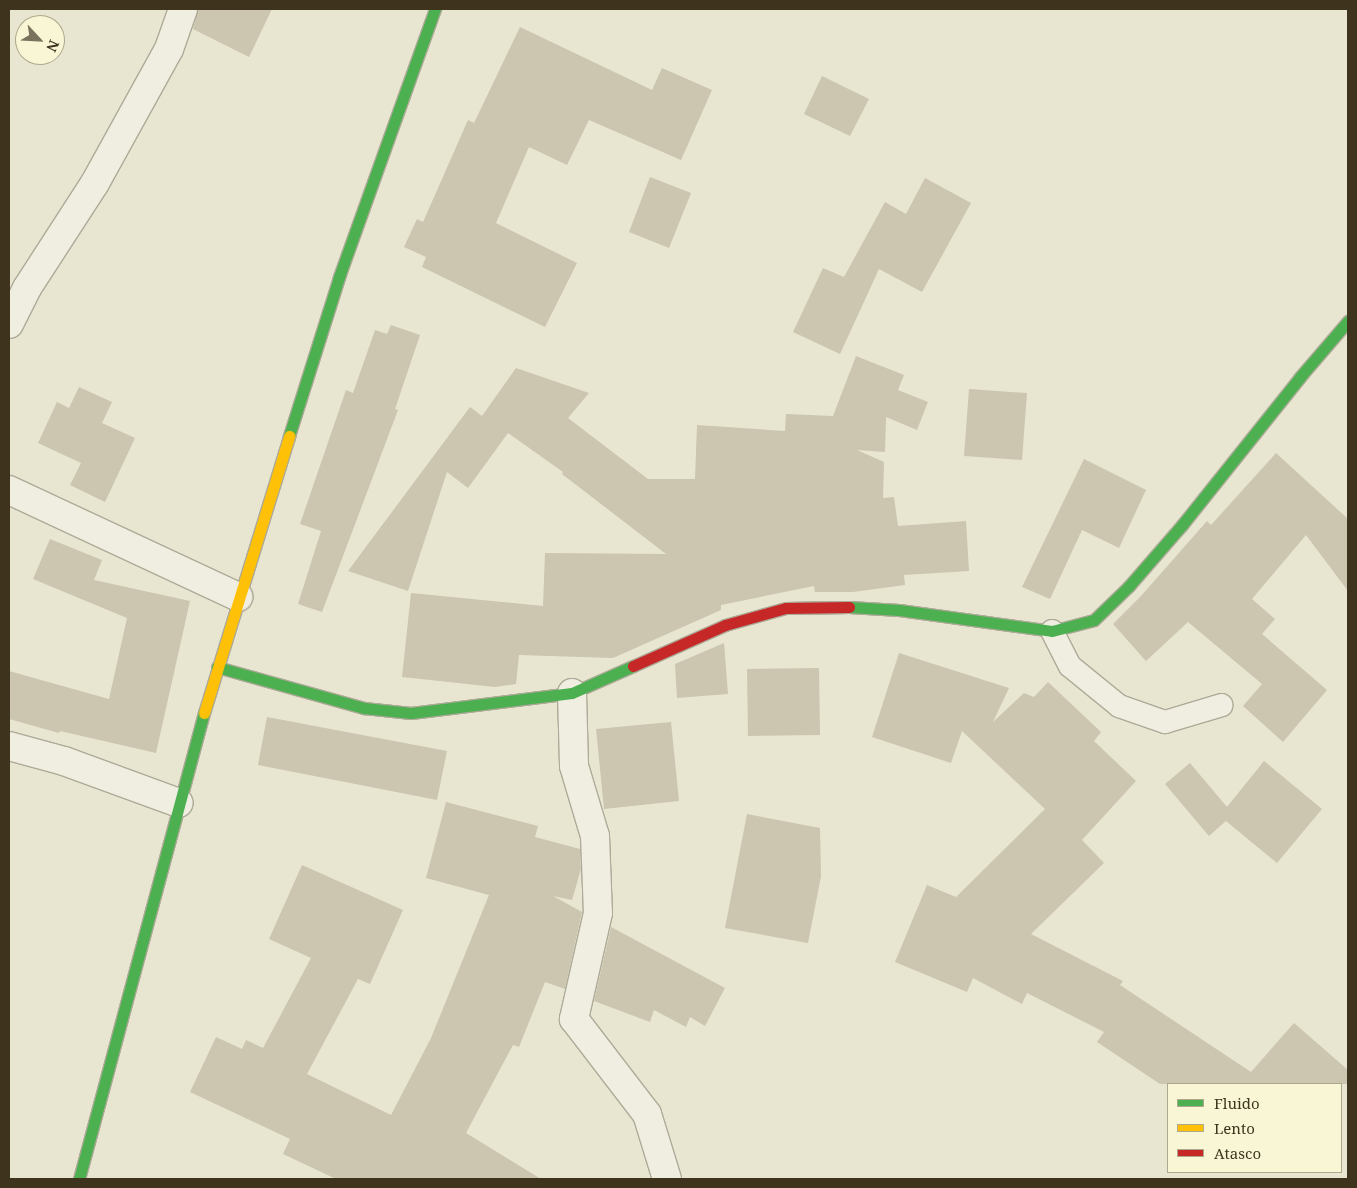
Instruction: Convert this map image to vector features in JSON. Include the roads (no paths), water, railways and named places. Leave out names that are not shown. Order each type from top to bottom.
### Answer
[{"type":"street","points":[[9,324],[27,288],[95,183],[169,49],[184,9]]},
{"type":"street","points":[[78,1179],[216,668],[339,277],[435,9]]},
{"type":"street","points":[[216,668],[364,708],[411,713],[572,692],[726,625],[786,608],[843,606],[899,610],[1052,631],[1094,620],[1129,586],[1182,525],[1300,377],[1348,321]]},
{"type":"street","points":[[9,490],[238,597]]},
{"type":"street","points":[[572,692],[574,766],[595,836],[598,914],[574,1020],[646,1114],[666,1179]]},
{"type":"street","points":[[9,746],[64,761],[179,804]]},
{"type":"lane","points":[[1052,631],[1070,666],[1120,706],[1164,722],[1222,705]]}]
